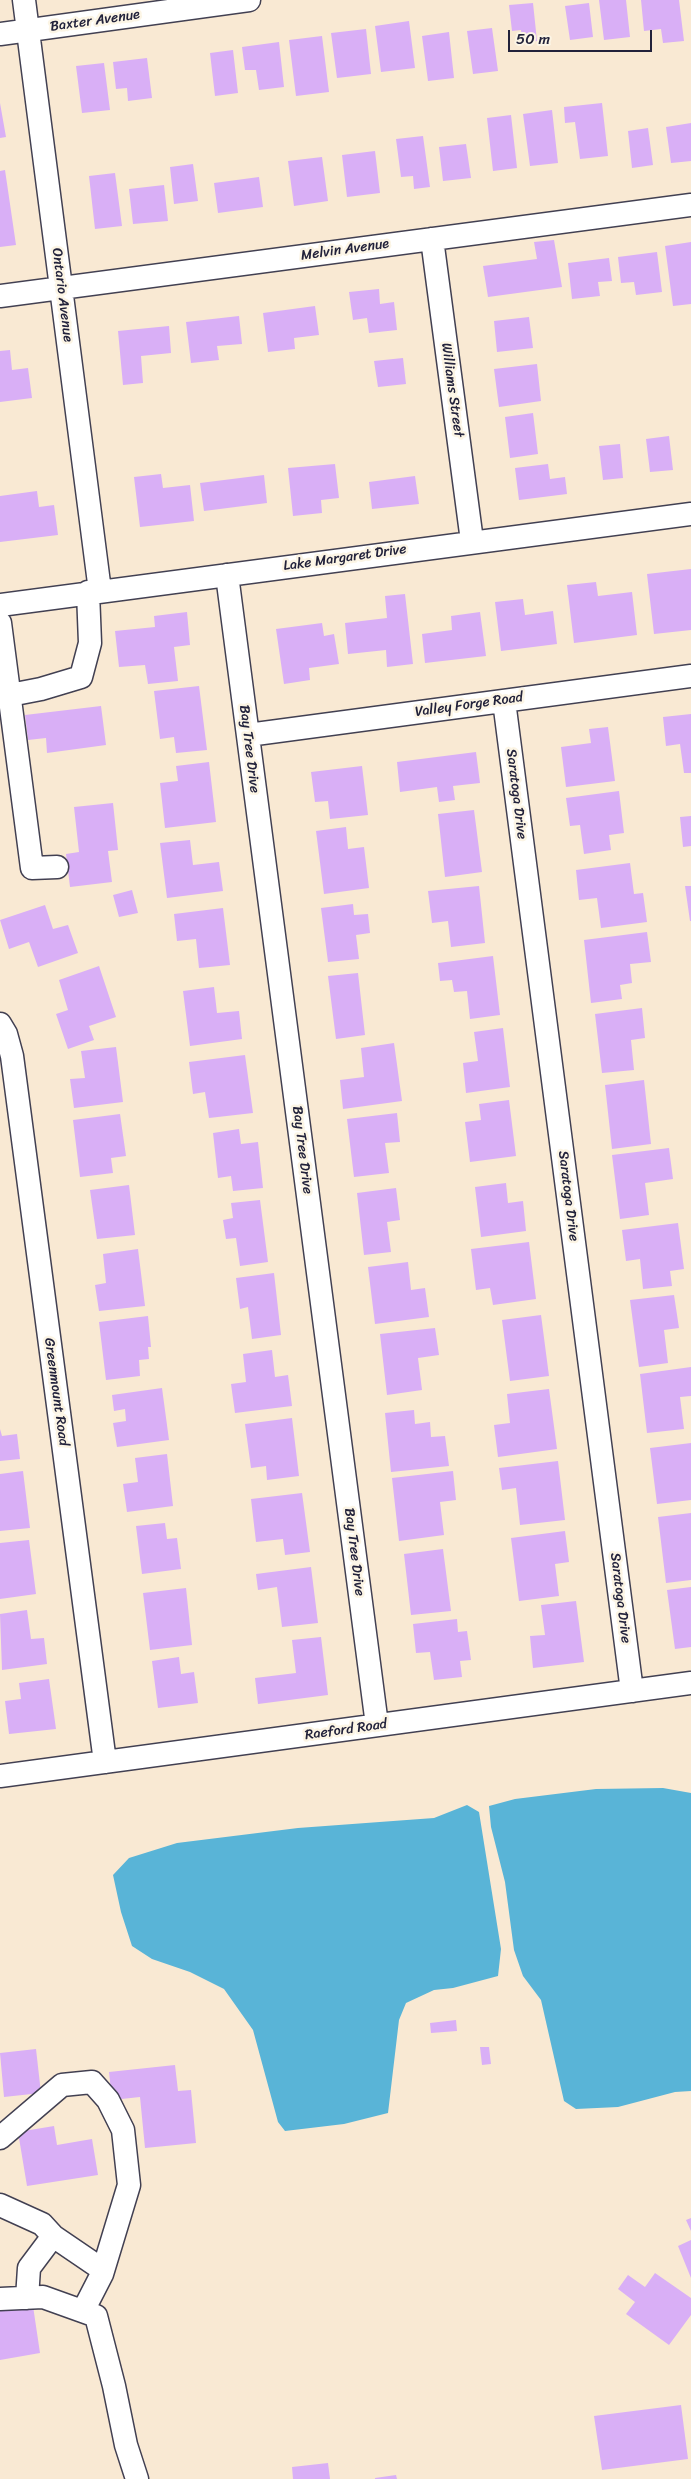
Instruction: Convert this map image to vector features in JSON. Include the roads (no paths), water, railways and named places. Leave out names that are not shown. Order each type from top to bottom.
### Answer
[{"type":"street","name":"Ontario Avenue","points":[[10,695],[41,689],[81,677],[90,643],[94,592],[61,288],[24,0]]},
{"type":"street","name":"Baxter Avenue","points":[[0,34],[249,0]]},
{"type":"street","name":"Melvin Avenue","points":[[0,296],[691,206]]},
{"type":"street","name":"Williams Street","points":[[432,239],[472,541]]},
{"type":"street","name":"Lake Margaret Drive","points":[[0,605],[472,541],[691,514]]},
{"type":"street","name":"Bay Tree Drive","points":[[227,575],[376,1726]]},
{"type":"street","points":[[0,622],[32,868],[57,867]]},
{"type":"street","name":"Valley Forge Road","points":[[248,735],[691,676]]},
{"type":"street","name":"Saratoga Drive","points":[[504,701],[632,1691]]},
{"type":"street","name":"Greenmount Road","points":[[0,1024],[6,1034],[12,1056],[105,1762]]},
{"type":"street","name":"Raeford Road","points":[[0,1776],[691,1683]]},
{"type":"street","points":[[0,2138],[62,2085],[92,2082],[108,2100],[124,2130],[129,2185],[103,2270],[83,2311]]},
{"type":"street","points":[[0,2205],[42,2224],[53,2236],[103,2270]]},
{"type":"street","points":[[27,2298],[29,2268],[53,2236]]},
{"type":"street","points":[[0,2299],[43,2297],[96,2316],[114,2386],[126,2445],[137,2479]]},
{"type":"water","points":[[663,1788],[691,1793],[691,2091],[675,2092],[618,2107],[576,2109],[564,2101],[541,2000],[523,1976],[514,1950],[505,1882],[491,1827],[489,1806],[515,1799],[596,1789]]},
{"type":"water","points":[[467,1805],[479,1812],[501,1949],[498,1976],[453,1988],[434,1990],[406,2003],[399,2020],[388,2113],[344,2124],[285,2131],[278,2122],[253,2030],[224,1989],[190,1972],[152,1959],[132,1946],[121,1912],[113,1875],[129,1858],[177,1843],[298,1828],[434,1818]]}]
